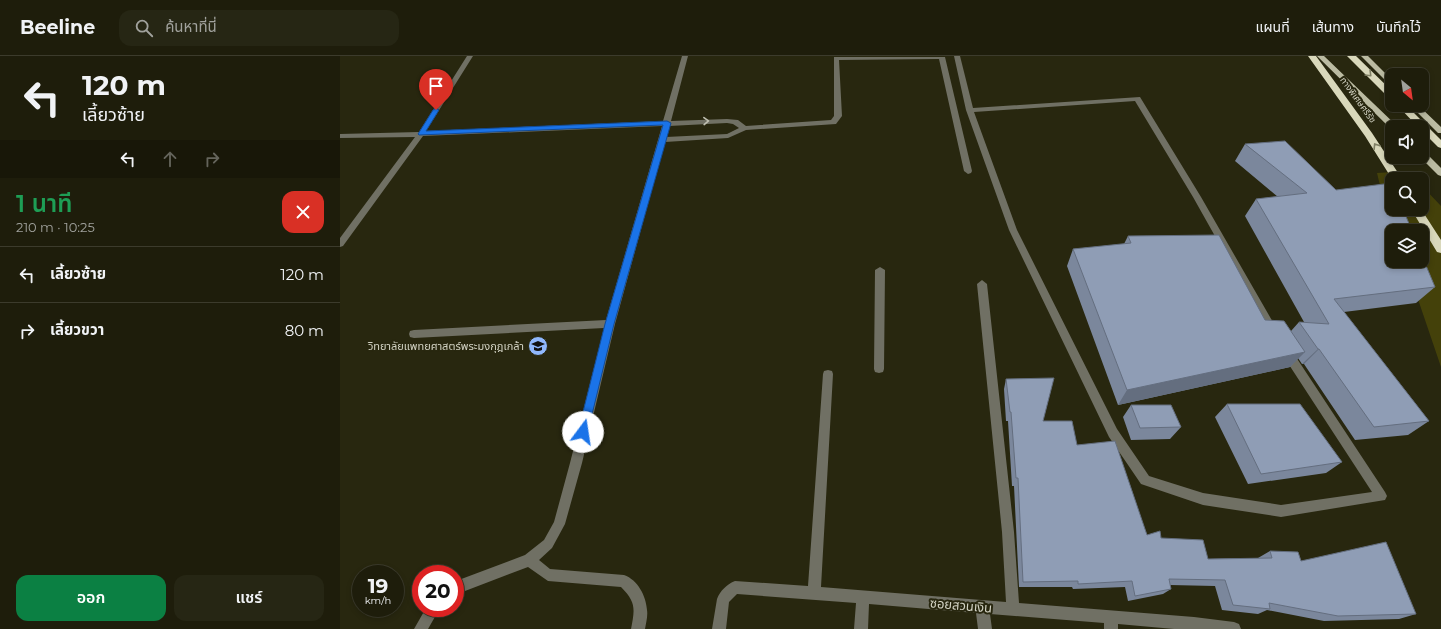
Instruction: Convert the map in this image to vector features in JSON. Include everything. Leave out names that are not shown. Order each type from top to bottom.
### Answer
[{"type":"highway","name":"ทางพิเศษศรีรัช","points":[[1312,56],[1369,135],[1393,172]]},
{"type":"highway","points":[[1351,56],[1385,89]]},
{"type":"highway","points":[[1408,112],[1441,145]]},
{"type":"highway","points":[[1420,216],[1441,249]]},
{"type":"highway","points":[[1432,234],[1441,260]]},
{"type":"main road","points":[[1320,56],[1387,120]]},
{"type":"main road","points":[[1364,56],[1385,77]]},
{"type":"main road","points":[[1421,112],[1441,131]]},
{"type":"main road","points":[[1429,161],[1441,173]]},
{"type":"street","points":[[340,244],[421,134],[470,56]]},
{"type":"street","points":[[464,585],[529,560],[548,544],[559,524],[576,463],[610,324],[685,56]]},
{"type":"street","points":[[957,56],[970,110],[1013,230],[1113,433],[1145,480],[1203,499],[1281,511],[1381,496],[1279,340],[1197,197],[1137,99],[970,110]]},
{"type":"street","points":[[662,140],[728,136],[745,128],[833,122],[838,116],[836,58],[942,57],[968,171]]},
{"type":"street","points":[[340,136],[727,121],[735,122],[745,128]]},
{"type":"street","points":[[879,370],[880,270]]},
{"type":"street","points":[[982,284],[1008,532],[1012,609]]},
{"type":"street","points":[[414,334],[610,324]]},
{"type":"street","points":[[814,593],[828,374]]},
{"type":"street","points":[[529,560],[548,575],[624,581],[636,593],[641,610],[638,629]]},
{"type":"street","name":"ซอยสวนเงิน","points":[[719,629],[723,599],[735,587],[1012,609],[1111,623],[1234,629]]},
{"type":"street","points":[[861,629],[863,597]]},
{"type":"street","points":[[982,607],[985,629]]},
{"type":"street","points":[[422,629],[428,617]]},
{"type":"shaded area","points":[[1385,172],[1385,203],[1382,194],[1377,173]]},
{"type":"shaded area","points":[[1429,193],[1441,206],[1441,367],[1407,268],[1429,268],[1429,224],[1392,224],[1389,216],[1429,216]]},
{"type":"building","points":[[1285,141],[1336,190],[1385,184],[1385,216],[1406,216],[1409,224],[1385,224],[1385,268],[1427,268],[1435,287],[1334,299],[1429,421],[1374,427],[1299,322],[1329,324],[1256,199],[1307,193],[1245,144]]},
{"type":"building","points":[[1219,235],[1265,320],[1284,321],[1305,352],[1127,390],[1073,249],[1131,243],[1128,236]]},
{"type":"building","points":[[1054,378],[1043,421],[1072,421],[1077,445],[1115,441],[1147,535],[1160,531],[1161,538],[1203,540],[1208,559],[1272,558],[1270,551],[1298,552],[1301,561],[1386,542],[1416,614],[1338,616],[1269,603],[1270,609],[1233,605],[1225,580],[1169,579],[1171,589],[1135,596],[1132,581],[1078,584],[1078,581],[1023,582],[1018,478],[1016,478],[1011,412],[1006,379]]},
{"type":"building","points":[[1227,404],[1300,404],[1342,462],[1261,474]]},
{"type":"building","points":[[1131,405],[1171,405],[1181,427],[1140,428]]},
{"type":"place","name":"วิทยาลัยแพทยศาสตร์พระมงกุฎเกล้า","points":[[538,346]]},
{"type":"route","points":[[436,110],[421,134],[667,123],[610,324],[583,432]]}]
